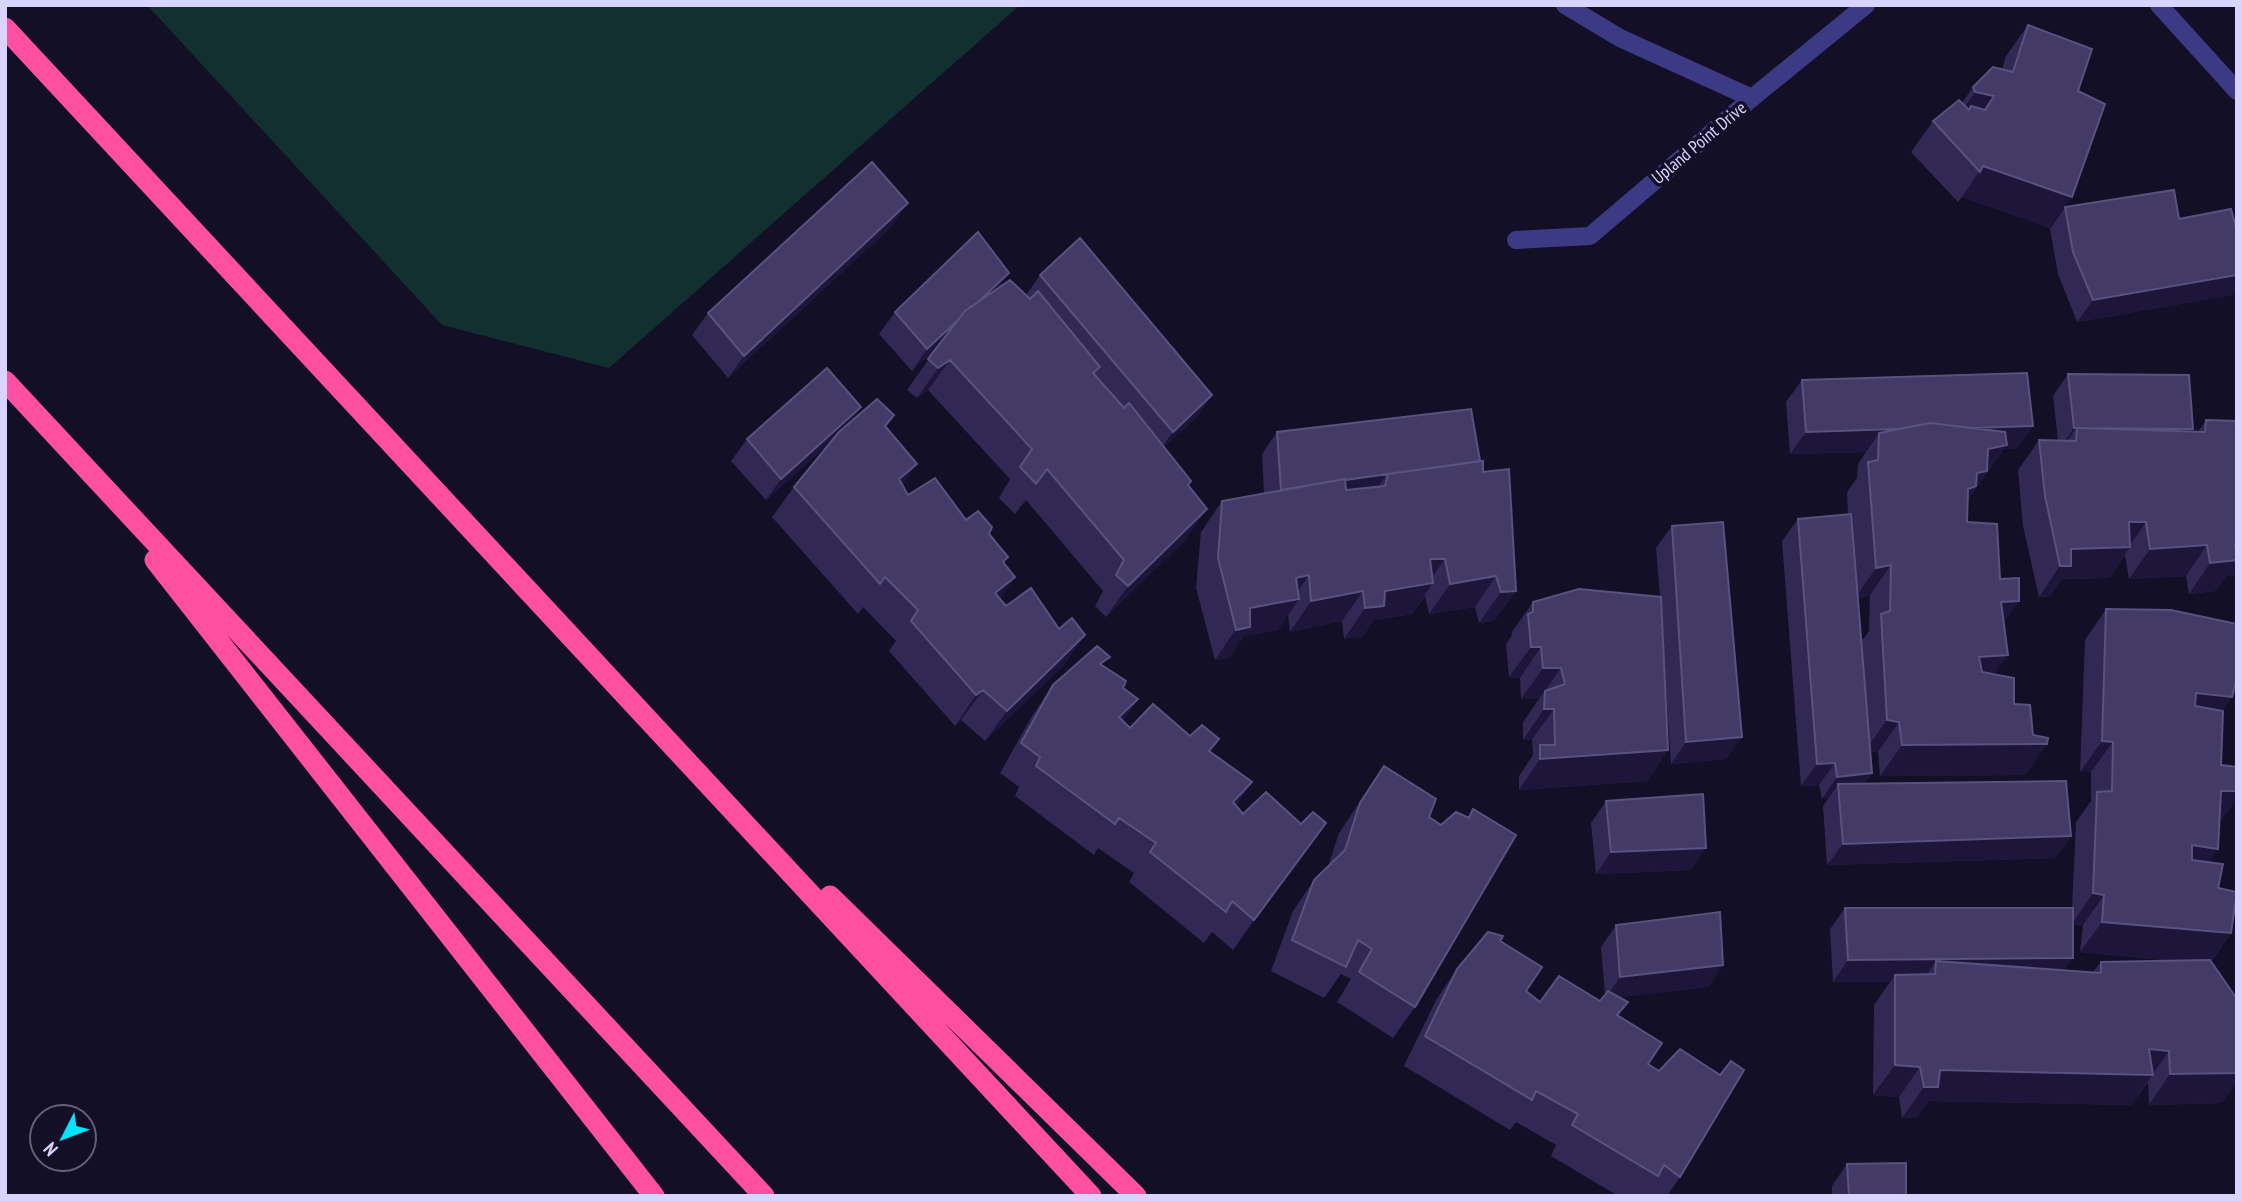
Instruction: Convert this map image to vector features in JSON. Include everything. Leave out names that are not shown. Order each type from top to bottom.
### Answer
[{"type":"highway","points":[[5,28],[1091,1196]]},
{"type":"highway","points":[[5,382],[764,1196]]},
{"type":"highway","points":[[63,443],[654,1196]]},
{"type":"highway","points":[[619,690],[1136,1196]]},
{"type":"street","points":[[1565,5],[1620,38],[1752,98]]},
{"type":"street","name":"Upland Point Drive","points":[[1516,240],[1590,236],[1866,5]]},
{"type":"street","points":[[2159,5],[2237,91]]},
{"type":"green space","points":[[147,5],[1020,5],[609,368],[442,325]]},
{"type":"building","points":[[2028,25],[2092,49],[2078,91],[2105,104],[2072,197],[1983,166],[1980,172],[1933,121],[1959,100],[1969,110],[1971,106],[1985,110],[1994,96],[1975,92],[1973,87],[1993,67],[2013,72]]},
{"type":"building","points":[[872,162],[908,203],[744,356],[708,313]]},
{"type":"building","points":[[2174,190],[2179,219],[2231,209],[2237,232],[2237,275],[2093,300],[2073,252],[2065,207]]},
{"type":"building","points":[[978,232],[1009,273],[927,349],[895,312]]},
{"type":"building","points":[[1080,238],[1212,395],[1173,432],[1040,275]]},
{"type":"building","points":[[1010,280],[1030,299],[1038,291],[1100,367],[1093,373],[1124,408],[1129,403],[1191,481],[1188,485],[1207,509],[1128,586],[1116,575],[1124,560],[1047,469],[1036,484],[1020,467],[1032,449],[950,360],[938,368],[928,359],[965,311]]},
{"type":"building","points":[[827,368],[861,407],[781,479],[747,439]]},
{"type":"building","points":[[2027,373],[2033,426],[1971,428],[1930,423],[1898,429],[1806,432],[1802,380]]},
{"type":"building","points":[[2068,374],[2189,375],[2193,429],[2074,428]]},
{"type":"building","points":[[877,399],[894,415],[885,426],[917,464],[899,479],[908,495],[935,478],[966,520],[978,511],[992,527],[989,534],[1008,557],[1003,562],[1015,577],[995,593],[1006,606],[1031,588],[1059,629],[1072,618],[1085,635],[1007,711],[983,690],[976,695],[911,621],[918,610],[885,577],[880,584],[794,487],[839,432]]},
{"type":"building","points":[[1471,409],[1480,461],[1281,490],[1277,432]]},
{"type":"building","points":[[2206,420],[2237,421],[2237,560],[2210,563],[2207,545],[2150,549],[2146,522],[2129,522],[2130,547],[2071,549],[2071,566],[2060,566],[2045,496],[2039,440],[2076,441],[2077,428],[2205,432]]},
{"type":"building","points":[[1930,423],[2005,432],[2007,445],[1988,449],[1987,471],[1977,473],[1976,486],[1968,489],[1967,522],[1997,524],[2000,579],[2019,578],[2019,601],[2001,602],[2008,655],[1979,657],[1982,672],[2014,678],[2014,704],[2030,705],[2033,735],[2048,738],[2047,744],[1902,745],[1899,722],[1887,720],[1881,614],[1890,611],[1891,565],[1876,568],[1868,462],[1878,460],[1879,433]]},
{"type":"building","points":[[1483,461],[1483,472],[1509,469],[1516,591],[1501,592],[1496,576],[1450,584],[1445,559],[1430,559],[1433,583],[1385,591],[1384,606],[1365,608],[1363,591],[1311,601],[1309,575],[1296,578],[1299,599],[1250,608],[1250,627],[1236,630],[1218,558],[1222,501],[1345,479],[1346,490],[1385,486],[1388,474]]},
{"type":"building","points":[[1851,514],[1872,773],[1837,777],[1835,763],[1817,764],[1798,519]]},
{"type":"building","points":[[1723,522],[1742,737],[1686,742],[1672,526]]},
{"type":"building","points":[[1579,589],[1661,597],[1668,750],[1540,759],[1540,745],[1555,745],[1554,709],[1544,709],[1545,691],[1565,684],[1561,668],[1543,668],[1541,647],[1531,647],[1528,614],[1533,612],[1533,602]]},
{"type":"building","points":[[2106,609],[2171,610],[2237,624],[2237,677],[2232,697],[2196,693],[2195,706],[2223,711],[2221,765],[2237,767],[2237,791],[2221,791],[2218,849],[2192,845],[2192,860],[2223,864],[2218,888],[2237,892],[2231,933],[2102,922],[2104,895],[2093,893],[2097,792],[2112,791],[2113,742],[2102,741]]},
{"type":"building","points":[[1097,646],[1110,657],[1100,664],[1126,681],[1123,688],[1138,699],[1119,717],[1130,728],[1153,704],[1190,736],[1202,725],[1219,739],[1209,751],[1252,782],[1233,802],[1243,814],[1266,792],[1301,824],[1313,812],[1326,823],[1254,920],[1232,901],[1226,912],[1150,852],[1156,843],[1119,818],[1115,824],[1036,766],[1040,757],[1021,743],[1053,685]]},
{"type":"building","points":[[1384,766],[1436,799],[1429,817],[1441,825],[1456,812],[1469,818],[1473,809],[1516,835],[1415,1007],[1359,972],[1372,949],[1358,940],[1346,967],[1292,940],[1314,880],[1345,850],[1360,803]]},
{"type":"building","points":[[2066,781],[2071,836],[1843,844],[1838,784]]},
{"type":"building","points":[[1703,794],[1706,848],[1611,852],[1606,801]]},
{"type":"building","points":[[1845,908],[2073,908],[2073,958],[1848,960]]},
{"type":"building","points":[[1720,912],[1723,965],[1620,977],[1616,925]]},
{"type":"building","points":[[1488,932],[1503,936],[1500,941],[1542,967],[1526,991],[1540,1002],[1559,976],[1600,1001],[1608,991],[1628,1002],[1617,1015],[1662,1043],[1648,1064],[1659,1071],[1680,1049],[1720,1075],[1731,1061],[1744,1070],[1680,1177],[1664,1165],[1658,1176],[1572,1125],[1578,1114],[1536,1091],[1532,1100],[1425,1036],[1457,969]]},
{"type":"building","points":[[2210,960],[2237,999],[2237,1073],[2170,1074],[2169,1051],[2149,1049],[2153,1075],[1940,1070],[1938,1087],[1924,1087],[1920,1067],[1895,1065],[1895,975],[1935,974],[1936,961],[2101,973],[2101,962]]},
{"type":"building","points":[[1906,1163],[1906,1196],[1849,1196],[1847,1164]]}]
